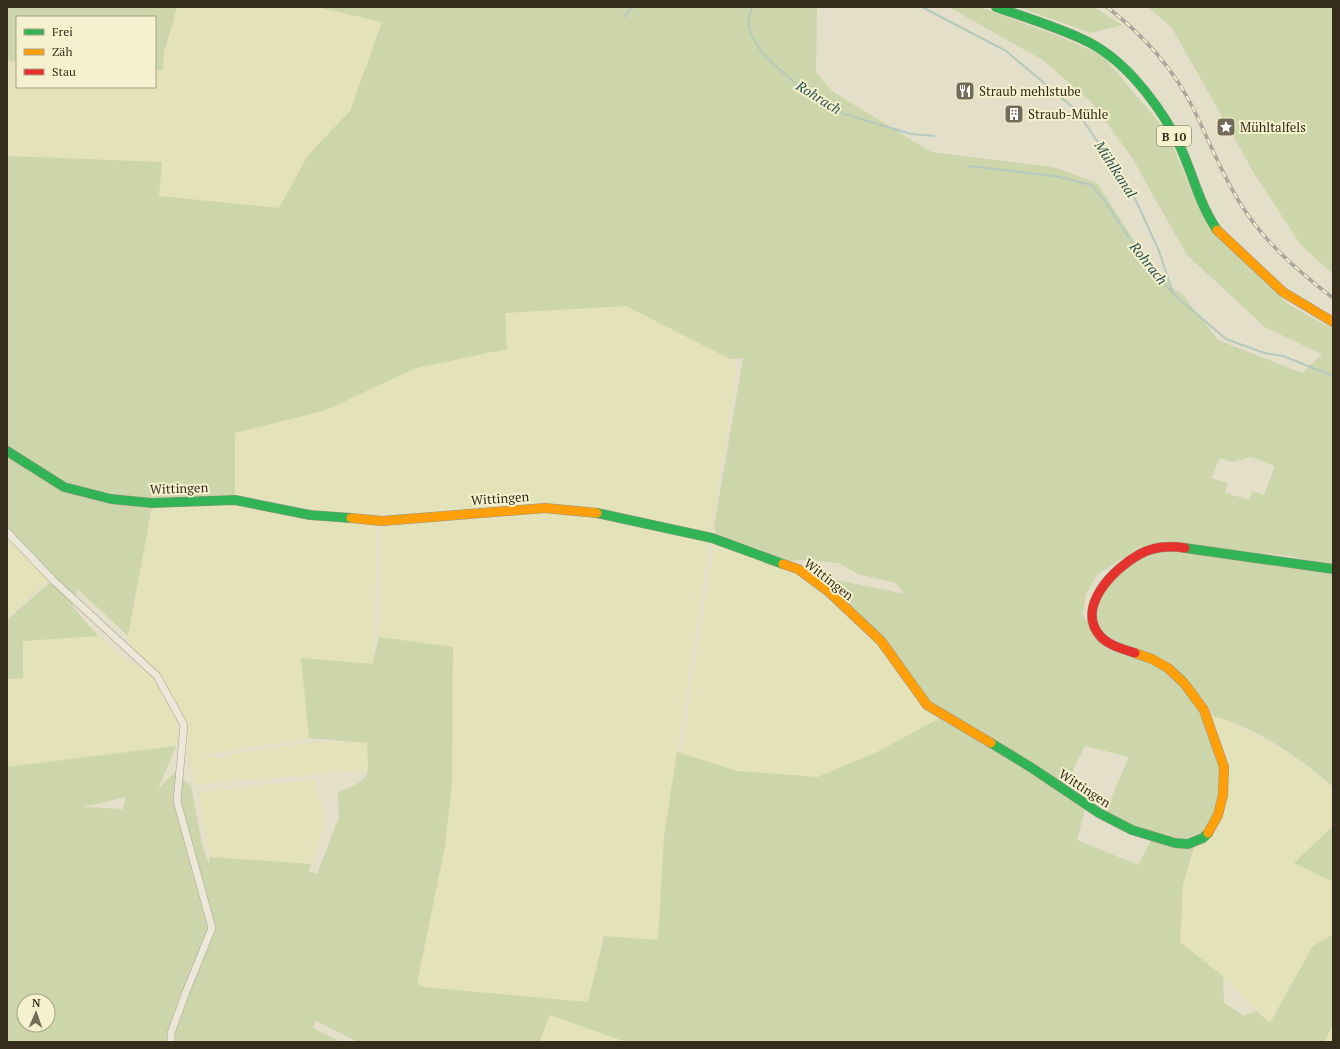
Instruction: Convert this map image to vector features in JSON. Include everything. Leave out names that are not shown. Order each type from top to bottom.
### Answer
[{"type":"street","name":"B 10","points":[[996,7],[1083,39],[1109,54],[1122,66],[1134,78],[1154,104],[1174,134],[1205,211],[1217,230],[1283,292],[1333,322]]},
{"type":"street","name":"Wittingen","points":[[7,451],[64,487],[110,499],[152,503],[235,500],[310,515],[382,521],[545,508],[594,512],[645,522],[712,538],[798,569],[829,592],[880,641],[927,705],[1032,768],[1099,813],[1132,830],[1175,843],[1188,844],[1203,838],[1211,831],[1218,815],[1223,795],[1224,767],[1204,710],[1184,683],[1168,668],[1152,658],[1114,646],[1101,637],[1092,619],[1096,596],[1112,575],[1140,554],[1160,547],[1181,547],[1333,568]]},
{"type":"street","points":[[7,532],[54,581],[157,676],[184,726],[177,801],[212,928],[171,1034],[171,1042]]},
{"type":"green space","points":[[7,7],[177,7],[164,52],[163,70],[156,69],[156,16],[16,16],[16,62],[7,61]]},
{"type":"green space","points":[[177,7],[317,7],[382,22],[350,111],[308,155],[279,208],[158,196],[161,162],[7,156],[7,61],[16,62],[16,88],[156,88],[156,69],[163,70],[164,52]]},
{"type":"green space","points":[[317,7],[817,7],[816,72],[832,91],[931,152],[1053,167],[1097,183],[1146,259],[1174,289],[1183,295],[1218,340],[1302,373],[1322,354],[1266,328],[1187,255],[1131,156],[1091,102],[1044,61],[949,7],[979,7],[1061,37],[1103,56],[1167,132],[1199,208],[1215,234],[1289,305],[1333,329],[1333,566],[1290,556],[1180,545],[1140,547],[1097,575],[1086,594],[1083,615],[1106,649],[1151,662],[1165,670],[1181,684],[1202,713],[1221,770],[1218,799],[1211,824],[1202,833],[1181,840],[1155,835],[1108,816],[1105,812],[1129,757],[1085,746],[1061,794],[1085,810],[1077,840],[1138,865],[1151,841],[1174,846],[1194,847],[1183,885],[1180,942],[1223,976],[1224,1003],[1244,1016],[1256,1011],[1270,1023],[1313,946],[1333,934],[1333,1025],[1324,1042],[626,1042],[550,1015],[539,1042],[358,1042],[316,1021],[313,1028],[341,1042],[7,1042],[7,767],[176,746],[158,789],[175,772],[191,786],[202,844],[209,864],[210,857],[312,864],[308,871],[317,874],[339,817],[338,793],[363,780],[368,771],[367,743],[309,738],[301,658],[372,664],[379,637],[453,647],[452,782],[445,846],[417,983],[423,987],[588,1002],[604,936],[658,940],[664,837],[677,752],[737,771],[818,777],[879,751],[938,719],[942,712],[926,698],[888,645],[812,575],[904,594],[896,583],[858,574],[839,563],[805,560],[789,561],[717,537],[714,527],[743,358],[730,359],[626,306],[505,313],[507,349],[416,368],[326,410],[235,433],[235,497],[167,498],[100,492],[56,478],[37,468],[7,448],[7,156],[162,162],[159,196],[279,208],[308,155],[350,111],[382,22]],"holes":[[[1251,457],[1275,466],[1264,495],[1252,491],[1250,500],[1225,493],[1228,483],[1211,478],[1220,458],[1232,462]],[[126,797],[123,809],[83,807]]]},
{"type":"green space","points":[[1018,7],[1094,7],[1122,25],[1091,33]]},
{"type":"green space","points":[[1148,7],[1333,7],[1333,274],[1300,244],[1254,173],[1172,28]]},
{"type":"green space","points":[[626,306],[736,362],[735,384],[711,530],[707,534],[543,505],[381,515],[321,511],[255,498],[235,497],[234,433],[326,410],[416,368],[506,349],[505,313]]},
{"type":"green space","points":[[7,456],[45,481],[73,494],[156,506],[151,511],[128,636],[78,589],[72,606],[98,636],[23,641],[23,678],[7,679],[7,620],[56,577],[7,531]]},
{"type":"green space","points":[[220,502],[374,524],[377,528],[377,540],[372,664],[301,658],[309,738],[202,755],[220,759],[233,754],[293,745],[326,742],[367,743],[368,772],[340,772],[196,784],[181,716],[152,666],[131,647],[128,636],[151,511],[156,506]]},
{"type":"green space","points":[[566,511],[706,541],[709,545],[664,837],[658,940],[604,936],[588,1002],[423,987],[417,983],[453,647],[379,637],[382,523],[504,512]]},
{"type":"green space","points":[[7,536],[48,579],[7,617]]},
{"type":"green space","points":[[716,543],[788,568],[805,578],[854,621],[879,646],[915,699],[938,719],[879,751],[818,777],[737,771],[681,753],[714,545]]},
{"type":"green space","points":[[1158,551],[1174,551],[1333,573],[1333,787],[1321,776],[1292,755],[1261,735],[1245,727],[1213,716],[1208,705],[1202,701],[1170,664],[1122,645],[1105,636],[1096,618],[1101,595],[1114,578],[1137,560]]},
{"type":"green space","points":[[98,636],[129,663],[147,670],[160,687],[172,709],[177,723],[179,738],[176,746],[7,767],[7,679],[23,677],[23,641]]},
{"type":"green space","points":[[1213,716],[1228,720],[1289,753],[1333,787],[1333,826],[1294,863],[1333,882],[1333,934],[1313,946],[1269,1023],[1223,976],[1180,942],[1183,885],[1194,847],[1206,840],[1228,773],[1225,753],[1213,721]]},
{"type":"green space","points":[[314,780],[325,817],[312,864],[210,857],[199,792]]},
{"type":"green space","points":[[1333,826],[1333,882],[1294,863]]},
{"type":"green space","points":[[550,1014],[626,1042],[539,1042]]},
{"type":"green space","points":[[1333,1025],[1333,1042],[1324,1042]]},
{"type":"waterway","points":[[624,17],[633,7]]},
{"type":"waterway","name":"Rohrach","points":[[752,7],[748,20],[751,35],[763,54],[799,87],[844,114],[911,134],[934,136]]},
{"type":"waterway","name":"Mühlkanal","points":[[922,7],[1006,51],[1076,110],[1133,194],[1159,251],[1173,293]]},
{"type":"waterway","name":"Rohrach","points":[[968,166],[1055,176],[1091,185],[1104,200],[1133,244],[1173,294],[1226,339],[1264,353],[1283,356],[1333,376]]},
{"type":"railway","points":[[1107,7],[1144,40],[1176,79],[1193,108],[1233,192],[1259,230],[1282,255],[1333,298]]},
{"type":"traffic: fast","points":[[996,7],[1071,34],[1096,46],[1110,56],[1135,79],[1166,120],[1174,134],[1204,207],[1217,230]]},
{"type":"traffic: fast","points":[[7,451],[64,487],[111,499],[152,503],[235,500],[310,515],[351,518]]},
{"type":"traffic: fast","points":[[597,513],[712,538],[783,564]]},
{"type":"traffic: fast","points":[[1185,548],[1333,569]]},
{"type":"traffic: fast","points":[[991,743],[1032,768],[1099,813],[1132,830],[1175,843],[1188,844],[1203,838],[1208,833]]},
{"type":"traffic: slow","points":[[1217,230],[1283,292],[1333,322]]},
{"type":"traffic: slow","points":[[351,518],[382,521],[545,508],[597,513]]},
{"type":"traffic: slow","points":[[783,564],[798,569],[829,592],[881,641],[927,705],[991,743]]},
{"type":"traffic: slow","points":[[1135,653],[1152,659],[1168,668],[1184,683],[1204,710],[1224,767],[1223,795],[1218,815],[1208,833]]},
{"type":"traffic: jam","points":[[1135,653],[1121,649],[1101,637],[1094,626],[1092,614],[1095,602],[1109,579],[1130,560],[1140,554],[1162,547],[1185,548]]},
{"type":"place","name":"Straub mehlstube","points":[[965,91]]},
{"type":"place","name":"Straub-Mühle","points":[[1014,114]]},
{"type":"place","name":"Mühltalfels","points":[[1226,127]]}]
